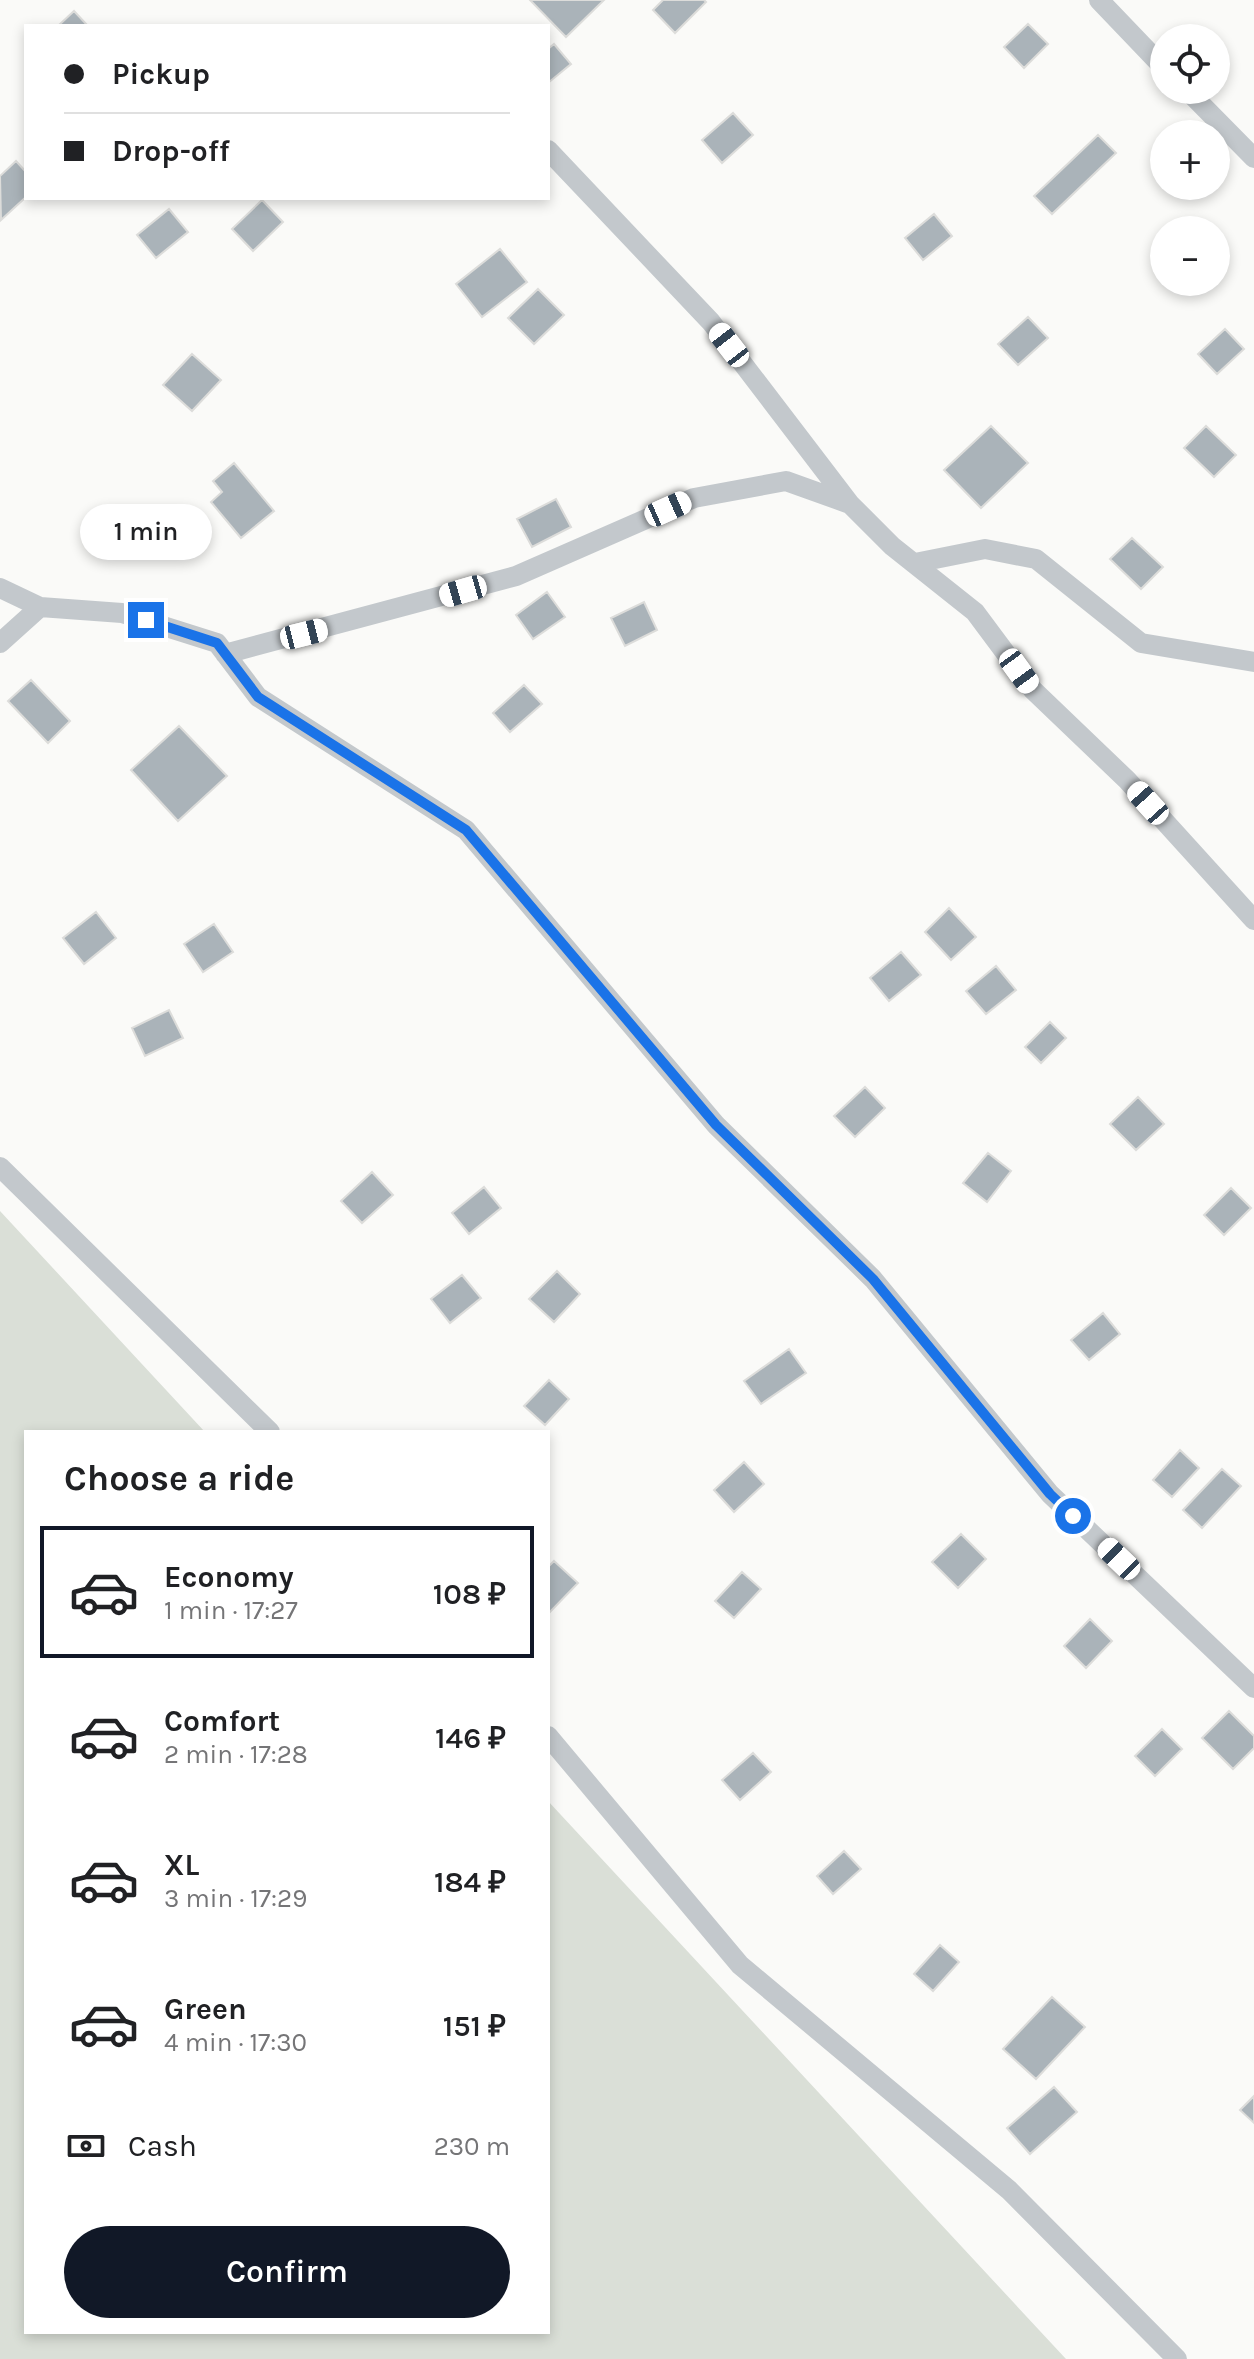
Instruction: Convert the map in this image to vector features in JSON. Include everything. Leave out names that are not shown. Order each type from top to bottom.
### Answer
[{"type":"lane","points":[[1099,0],[1150,53]]},
{"type":"lane","points":[[1201,104],[1254,158]]},
{"type":"lane","points":[[550,152],[711,322],[850,504],[892,546],[975,612],[1033,690],[1127,780],[1254,920]]},
{"type":"lane","points":[[225,654],[516,576],[694,498],[786,481],[850,504]]},
{"type":"lane","points":[[915,563],[985,549],[1036,559],[1141,643],[1254,662]]},
{"type":"lane","points":[[0,588],[40,607],[122,613],[217,643],[258,697],[466,830],[716,1125],[873,1279],[1050,1494],[1254,1688]]},
{"type":"lane","points":[[0,643],[40,607]]},
{"type":"lane","points":[[0,1167],[268,1430]]},
{"type":"lane","points":[[550,1738],[740,1965],[1009,2190],[1177,2359]]},
{"type":"shaded area","points":[[0,1211],[203,1430],[24,1430],[24,2334],[550,2334],[550,1803],[1066,2359],[0,2359]]},
{"type":"building","points":[[530,0],[604,0],[566,37]]},
{"type":"building","points":[[663,0],[706,2],[675,33],[653,10]]},
{"type":"building","points":[[74,11],[86,24],[60,24]]},
{"type":"building","points":[[1028,24],[1048,44],[1024,68],[1004,47]]},
{"type":"building","points":[[554,44],[571,64],[550,81],[550,47]]},
{"type":"building","points":[[733,113],[753,135],[722,163],[702,140]]},
{"type":"building","points":[[1098,135],[1116,153],[1052,214],[1034,196]]},
{"type":"building","points":[[16,161],[24,170],[24,199],[1,220],[0,176]]},
{"type":"building","points":[[262,200],[283,222],[253,251],[232,229]]},
{"type":"building","points":[[169,209],[188,232],[156,258],[137,235]]},
{"type":"building","points":[[934,214],[952,236],[923,260],[905,238]]},
{"type":"building","points":[[500,249],[527,282],[482,317],[456,284]]},
{"type":"building","points":[[538,289],[564,315],[534,344],[508,318]]},
{"type":"building","points":[[1028,317],[1048,338],[1018,365],[998,344]]},
{"type":"building","points":[[1225,329],[1244,349],[1217,374],[1198,354]]},
{"type":"building","points":[[192,354],[221,380],[192,411],[163,385]]},
{"type":"building","points":[[991,426],[1028,463],[981,508],[944,470]]},
{"type":"building","points":[[1206,426],[1236,455],[1214,477],[1184,448]]},
{"type":"building","points":[[234,463],[274,511],[241,538],[211,502],[222,492],[213,481]]},
{"type":"building","points":[[556,499],[571,527],[532,547],[517,519]]},
{"type":"building","points":[[1132,538],[1163,567],[1141,589],[1110,559]]},
{"type":"building","points":[[547,592],[565,617],[533,639],[516,615]]},
{"type":"building","points":[[644,602],[657,630],[625,646],[611,618]]},
{"type":"building","points":[[31,680],[70,721],[48,743],[8,701]]},
{"type":"building","points":[[524,685],[542,704],[510,732],[493,713]]},
{"type":"building","points":[[179,726],[227,776],[178,821],[131,770]]},
{"type":"building","points":[[949,908],[976,937],[951,960],[925,932]]},
{"type":"building","points":[[96,912],[116,938],[84,964],[63,938]]},
{"type":"building","points":[[214,924],[233,952],[203,972],[184,944]]},
{"type":"building","points":[[901,952],[921,975],[889,1001],[870,978]]},
{"type":"building","points":[[996,966],[1016,990],[986,1014],[966,991]]},
{"type":"building","points":[[169,1010],[183,1038],[145,1056],[132,1028]]},
{"type":"building","points":[[1050,1022],[1066,1038],[1041,1063],[1025,1047]]},
{"type":"building","points":[[865,1087],[885,1108],[855,1137],[834,1116]]},
{"type":"building","points":[[1138,1097],[1164,1124],[1136,1150],[1110,1124]]},
{"type":"building","points":[[988,1153],[1011,1171],[987,1202],[963,1183]]},
{"type":"building","points":[[372,1172],[393,1195],[362,1223],[341,1201]]},
{"type":"building","points":[[484,1187],[501,1208],[469,1234],[452,1213]]},
{"type":"building","points":[[1231,1188],[1251,1208],[1224,1235],[1204,1215]]},
{"type":"building","points":[[557,1271],[580,1294],[554,1322],[529,1299]]},
{"type":"building","points":[[462,1275],[481,1298],[450,1323],[431,1299]]},
{"type":"building","points":[[1103,1313],[1120,1334],[1089,1360],[1071,1340]]},
{"type":"building","points":[[789,1349],[806,1373],[761,1404],[744,1381]]},
{"type":"building","points":[[549,1380],[569,1399],[545,1425],[524,1406]]},
{"type":"building","points":[[1180,1450],[1199,1468],[1172,1497],[1153,1480]]},
{"type":"building","points":[[744,1462],[764,1484],[734,1512],[714,1490]]},
{"type":"building","points":[[1222,1469],[1241,1486],[1202,1528],[1183,1510]]},
{"type":"building","points":[[961,1534],[986,1559],[958,1588],[932,1562]]},
{"type":"building","points":[[554,1561],[578,1583],[550,1612],[550,1565]]},
{"type":"building","points":[[742,1572],[761,1589],[734,1618],[715,1601]]},
{"type":"building","points":[[1090,1619],[1112,1641],[1086,1668],[1064,1646]]},
{"type":"building","points":[[1229,1711],[1254,1736],[1254,1748],[1233,1769],[1202,1738]]},
{"type":"building","points":[[1162,1729],[1182,1749],[1155,1776],[1135,1756]]},
{"type":"building","points":[[753,1753],[771,1772],[740,1800],[722,1780]]},
{"type":"building","points":[[844,1851],[861,1869],[833,1894],[817,1876]]},
{"type":"building","points":[[940,1945],[959,1962],[933,1991],[914,1974]]},
{"type":"building","points":[[1052,1997],[1085,2027],[1036,2079],[1003,2049]]},
{"type":"building","points":[[1054,2087],[1077,2112],[1030,2154],[1007,2128]]},
{"type":"building","points":[[1254,2096],[1254,2123],[1240,2110]]},
{"type":"route","points":[[146,620],[217,643],[258,697],[466,830],[716,1125],[873,1279],[1050,1494],[1073,1516]]}]
